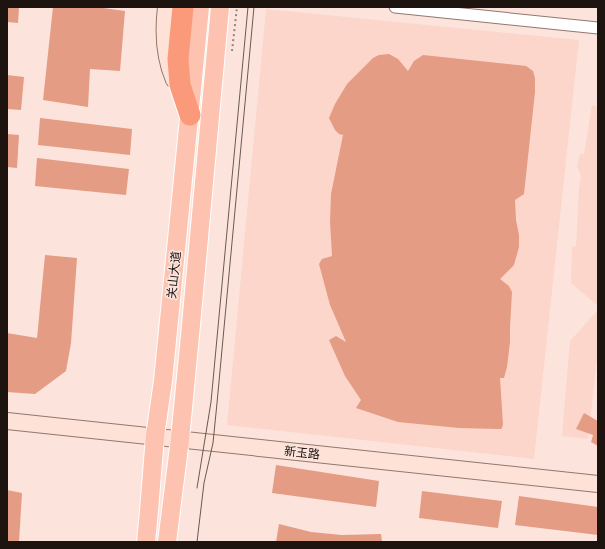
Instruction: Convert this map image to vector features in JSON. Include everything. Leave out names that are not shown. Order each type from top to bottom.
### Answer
[{"type":"highway","points":[[183,7],[178,59],[180,85],[190,115]]},
{"type":"main road","name":"关山大道","points":[[146,542],[155,436],[163,381],[200,7]]},
{"type":"main road","name":"关山大道","points":[[167,542],[180,439],[220,7]]},
{"type":"street","points":[[166,7],[166,53],[170,70],[190,115]]},
{"type":"street","points":[[395,7],[598,28]]},
{"type":"street","name":"新玉路","points":[[7,420],[598,484]]},
{"type":"shaded area","points":[[266,9],[579,40],[534,459],[227,425]]},
{"type":"shaded area","points":[[592,105],[598,107],[598,306],[571,283],[572,247],[576,246],[581,176],[577,166],[580,154],[584,154]]},
{"type":"shaded area","points":[[598,310],[598,351],[588,439],[562,436],[570,341]]},
{"type":"building","points":[[7,7],[19,7],[18,23],[7,22]]},
{"type":"building","points":[[53,7],[96,7],[125,11],[120,71],[90,69],[88,107],[43,100]]},
{"type":"building","points":[[389,54],[398,59],[408,71],[414,61],[423,55],[526,66],[533,71],[535,78],[535,92],[524,194],[515,200],[519,247],[514,265],[500,279],[509,286],[512,292],[510,342],[507,367],[504,378],[500,378],[503,424],[501,429],[459,428],[398,422],[356,408],[361,400],[345,376],[329,340],[336,336],[346,342],[330,305],[319,264],[322,259],[332,256],[330,222],[331,194],[343,135],[339,134],[335,130],[329,118],[335,104],[347,84],[373,58],[379,55]]},
{"type":"building","points":[[7,75],[24,77],[21,110],[7,109]]},
{"type":"building","points":[[40,118],[132,129],[130,155],[38,145]]},
{"type":"building","points":[[7,134],[19,135],[17,168],[7,167]]},
{"type":"building","points":[[37,158],[129,169],[126,195],[35,186]]},
{"type":"building","points":[[45,255],[77,258],[71,343],[66,371],[35,394],[7,392],[7,333],[37,338]]},
{"type":"building","points":[[584,413],[598,421],[598,446],[591,442],[593,435],[576,429]]},
{"type":"building","points":[[276,465],[379,481],[376,507],[272,493]]},
{"type":"building","points":[[7,490],[22,493],[19,542],[7,542]]},
{"type":"building","points":[[422,491],[502,501],[498,528],[419,518]]},
{"type":"building","points":[[519,496],[598,507],[598,535],[515,525]]},
{"type":"building","points":[[279,524],[311,532],[342,535],[381,534],[382,542],[276,542]]},
{"type":"tram line","points":[[197,488],[211,402],[248,7]]},
{"type":"tram line","points":[[197,542],[204,483],[213,443],[254,7]]}]
